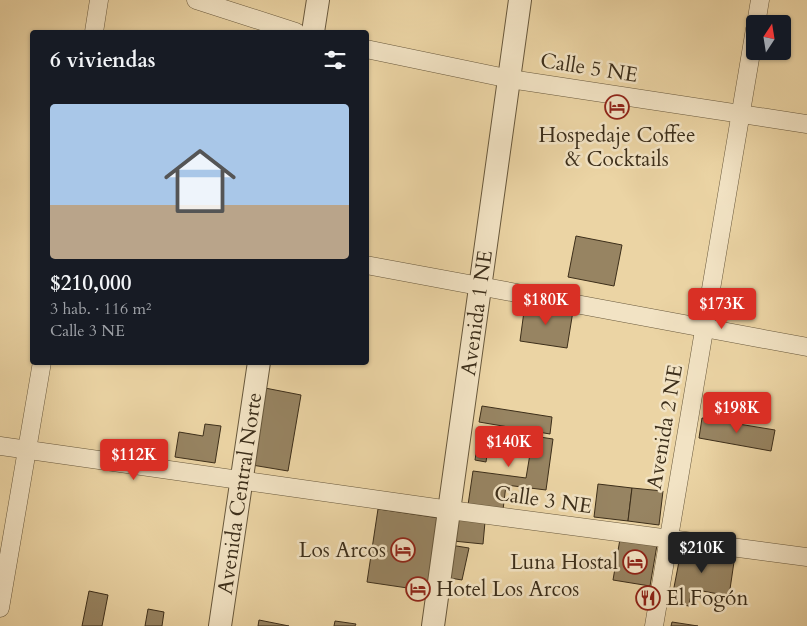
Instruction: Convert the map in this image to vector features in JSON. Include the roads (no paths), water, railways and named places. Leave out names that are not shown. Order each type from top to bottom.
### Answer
[{"type":"street","points":[[94,30],[99,0]]},
{"type":"street","points":[[196,0],[290,30]]},
{"type":"street","points":[[313,30],[318,0]]},
{"type":"street","name":"Avenida 1 NE","points":[[433,626],[520,0]]},
{"type":"street","points":[[758,15],[760,0]]},
{"type":"street","name":"Calle 5 NE","points":[[369,50],[510,79],[807,124]]},
{"type":"street","name":"Avenida 2 NE","points":[[654,626],[706,328],[750,60]]},
{"type":"street","points":[[369,266],[807,347]]},
{"type":"street","points":[[0,608],[42,365]]},
{"type":"street","name":"Avenida Central Norte","points":[[220,626],[244,479],[259,365]]},
{"type":"street","name":"Calle 3 NE","points":[[0,446],[244,479],[450,510],[807,557]]},
{"type":"place","name":"Hospedaje Coffee & Cocktails","points":[[617,107]]},
{"type":"place","name":"Los Arcos","points":[[403,550]]},
{"type":"place","name":"Luna Hostal","points":[[635,562]]},
{"type":"place","name":"Hotel Los Arcos","points":[[418,589]]},
{"type":"place","name":"El Fogón","points":[[648,598]]}]
